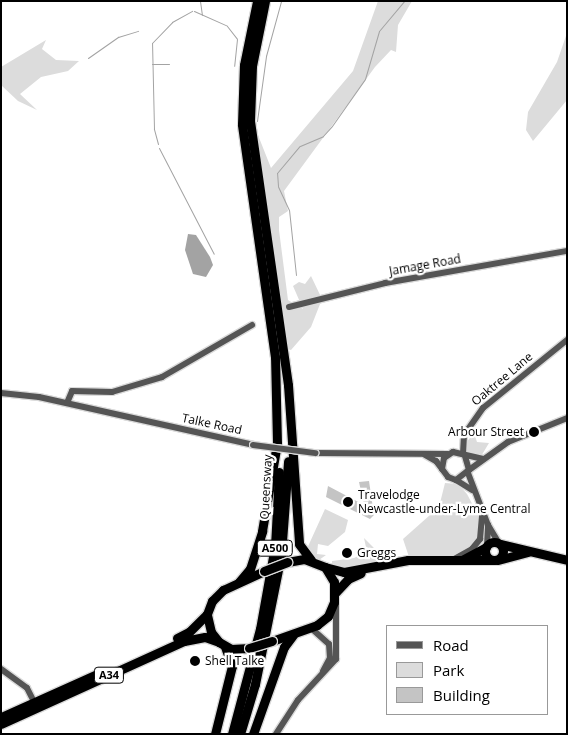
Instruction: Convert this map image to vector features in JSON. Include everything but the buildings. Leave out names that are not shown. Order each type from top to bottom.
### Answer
[{"type":"highway","name":"A500","points":[[257,1],[244,65],[242,124],[275,357]]},
{"type":"highway","name":"A500","points":[[265,1],[252,66],[250,121],[284,363]]},
{"type":"highway","points":[[239,582],[250,569],[274,479],[275,357]]},
{"type":"highway","name":"Queensway","points":[[232,734],[258,638],[275,546],[280,431],[275,357]]},
{"type":"highway","points":[[284,363],[299,544],[311,560],[325,567],[344,572],[390,562],[496,560],[528,552]]},
{"type":"highway","name":"Queensway","points":[[240,734],[258,675],[282,555],[288,469],[284,363]]},
{"type":"highway","points":[[462,560],[486,546],[500,544],[567,560]]},
{"type":"highway","points":[[496,560],[504,552],[500,544]]},
{"type":"highway","points":[[486,546],[487,556],[496,560]]},
{"type":"highway","points":[[215,734],[232,666],[222,644],[210,628],[207,614],[216,595],[239,582],[287,562],[311,560]]},
{"type":"highway","points":[[222,644],[249,648],[311,628],[325,620],[335,595],[353,576],[412,562]]},
{"type":"highway","points":[[325,567],[335,595]]},
{"type":"highway","name":"A34","points":[[1,717],[189,632],[207,614]]},
{"type":"highway","points":[[253,734],[284,647],[296,633]]},
{"type":"highway","name":"A34","points":[[1,724],[184,641],[205,637],[222,644]]},
{"type":"street","name":"Jamage Road","points":[[289,307],[385,283],[567,251]]},
{"type":"street","points":[[67,403],[72,391],[112,392],[162,377],[252,324]]},
{"type":"street","name":"Oaktree Lane","points":[[451,453],[462,442],[470,424],[483,408],[567,340]]},
{"type":"street","name":"Talke Road","points":[[1,393],[67,403],[253,445],[315,453],[451,453]]},
{"type":"street","points":[[456,480],[524,433],[567,418]]},
{"type":"street","points":[[462,442],[472,490],[488,525],[500,544]]},
{"type":"street","points":[[421,453],[430,456],[448,477],[472,490]]},
{"type":"street","points":[[442,469],[451,453],[484,459]]},
{"type":"street","points":[[451,560],[472,549],[480,539],[482,513]]},
{"type":"street","points":[[486,546],[488,525]]},
{"type":"street","points":[[276,734],[337,654],[335,595]]},
{"type":"street","points":[[311,628],[326,638],[331,650],[315,683]]},
{"type":"street","points":[[1,669],[27,688],[34,702]]},
{"type":"green space","points":[[378,1],[412,1],[398,25],[396,52],[391,50],[375,67],[284,191],[288,211],[279,217],[279,230],[288,300],[303,309],[293,286],[299,282],[305,284],[311,276],[322,299],[311,327],[291,350],[287,349],[256,130],[271,168],[353,71]]},
{"type":"green space","points":[[567,33],[567,100],[533,141],[526,130],[528,112],[557,62]]},
{"type":"green space","points":[[46,40],[42,49],[56,60],[79,61],[68,71],[41,77],[20,94],[37,110],[18,101],[1,85],[1,67]]},
{"type":"green space","points":[[474,433],[477,442],[489,443],[480,458],[467,454],[465,444]]},
{"type":"green space","points":[[445,483],[458,484],[467,494],[478,515],[478,538],[471,547],[455,555],[409,557],[403,539],[439,507]]},
{"type":"green space","points":[[325,509],[348,520],[345,532],[328,546],[318,544],[317,554],[326,555],[319,560],[305,553]]},
{"type":"green space","points":[[364,538],[386,560],[341,569],[332,566],[332,561],[354,558],[367,552]]},
{"type":"shaded area","points":[[188,234],[196,235],[210,257],[213,265],[206,277],[193,274],[185,250]]},
{"type":"waterway","points":[[200,1],[202,15]]},
{"type":"waterway","points":[[257,121],[266,56],[281,1]]},
{"type":"waterway","points":[[296,275],[289,210],[278,186],[277,173],[300,146],[323,136],[332,126],[365,79],[379,31],[404,1]]},
{"type":"waterway","points":[[158,144],[154,129],[152,43],[172,22],[192,11]]},
{"type":"waterway","points":[[194,11],[227,26],[237,39],[234,66]]},
{"type":"waterway","points":[[88,58],[118,37],[138,31]]},
{"type":"waterway","points":[[152,64],[169,64]]},
{"type":"waterway","points":[[159,148],[214,254]]},
{"type":"place","name":"Arbour Street","points":[[534,432]]},
{"type":"place","name":"Travelodge Newcastle-under-Lyme Central","points":[[348,502]]},
{"type":"place","name":"Greggs","points":[[347,553]]},
{"type":"place","name":"Shell Talke","points":[[195,661]]}]
